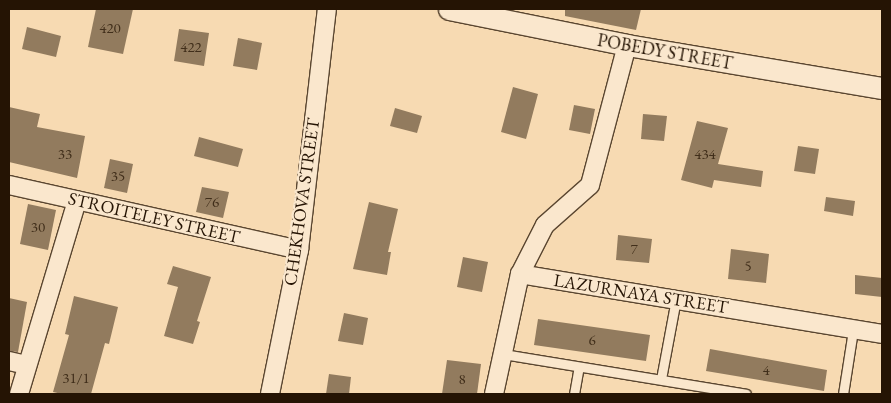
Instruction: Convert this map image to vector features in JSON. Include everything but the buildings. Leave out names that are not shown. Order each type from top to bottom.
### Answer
[{"type":"street","name":"CHEKHOVA STREET","points":[[270,394],[298,250],[327,9]]},
{"type":"street","name":"POBEDY STREET","points":[[449,9],[627,45],[882,88]]},
{"type":"street","points":[[494,394],[520,274],[545,225],[590,185],[627,45]]},
{"type":"street","name":"STROITELEY STREET","points":[[9,185],[298,250]]},
{"type":"street","points":[[19,394],[26,365],[77,200]]},
{"type":"street","name":"LAZURNAYA STREET","points":[[520,274],[882,334]]},
{"type":"street","points":[[9,361],[26,365]]},
{"type":"lane","points":[[661,379],[676,299]]},
{"type":"lane","points":[[843,394],[853,330]]},
{"type":"lane","points":[[503,354],[746,394]]},
{"type":"lane","points":[[574,394],[579,367]]}]
